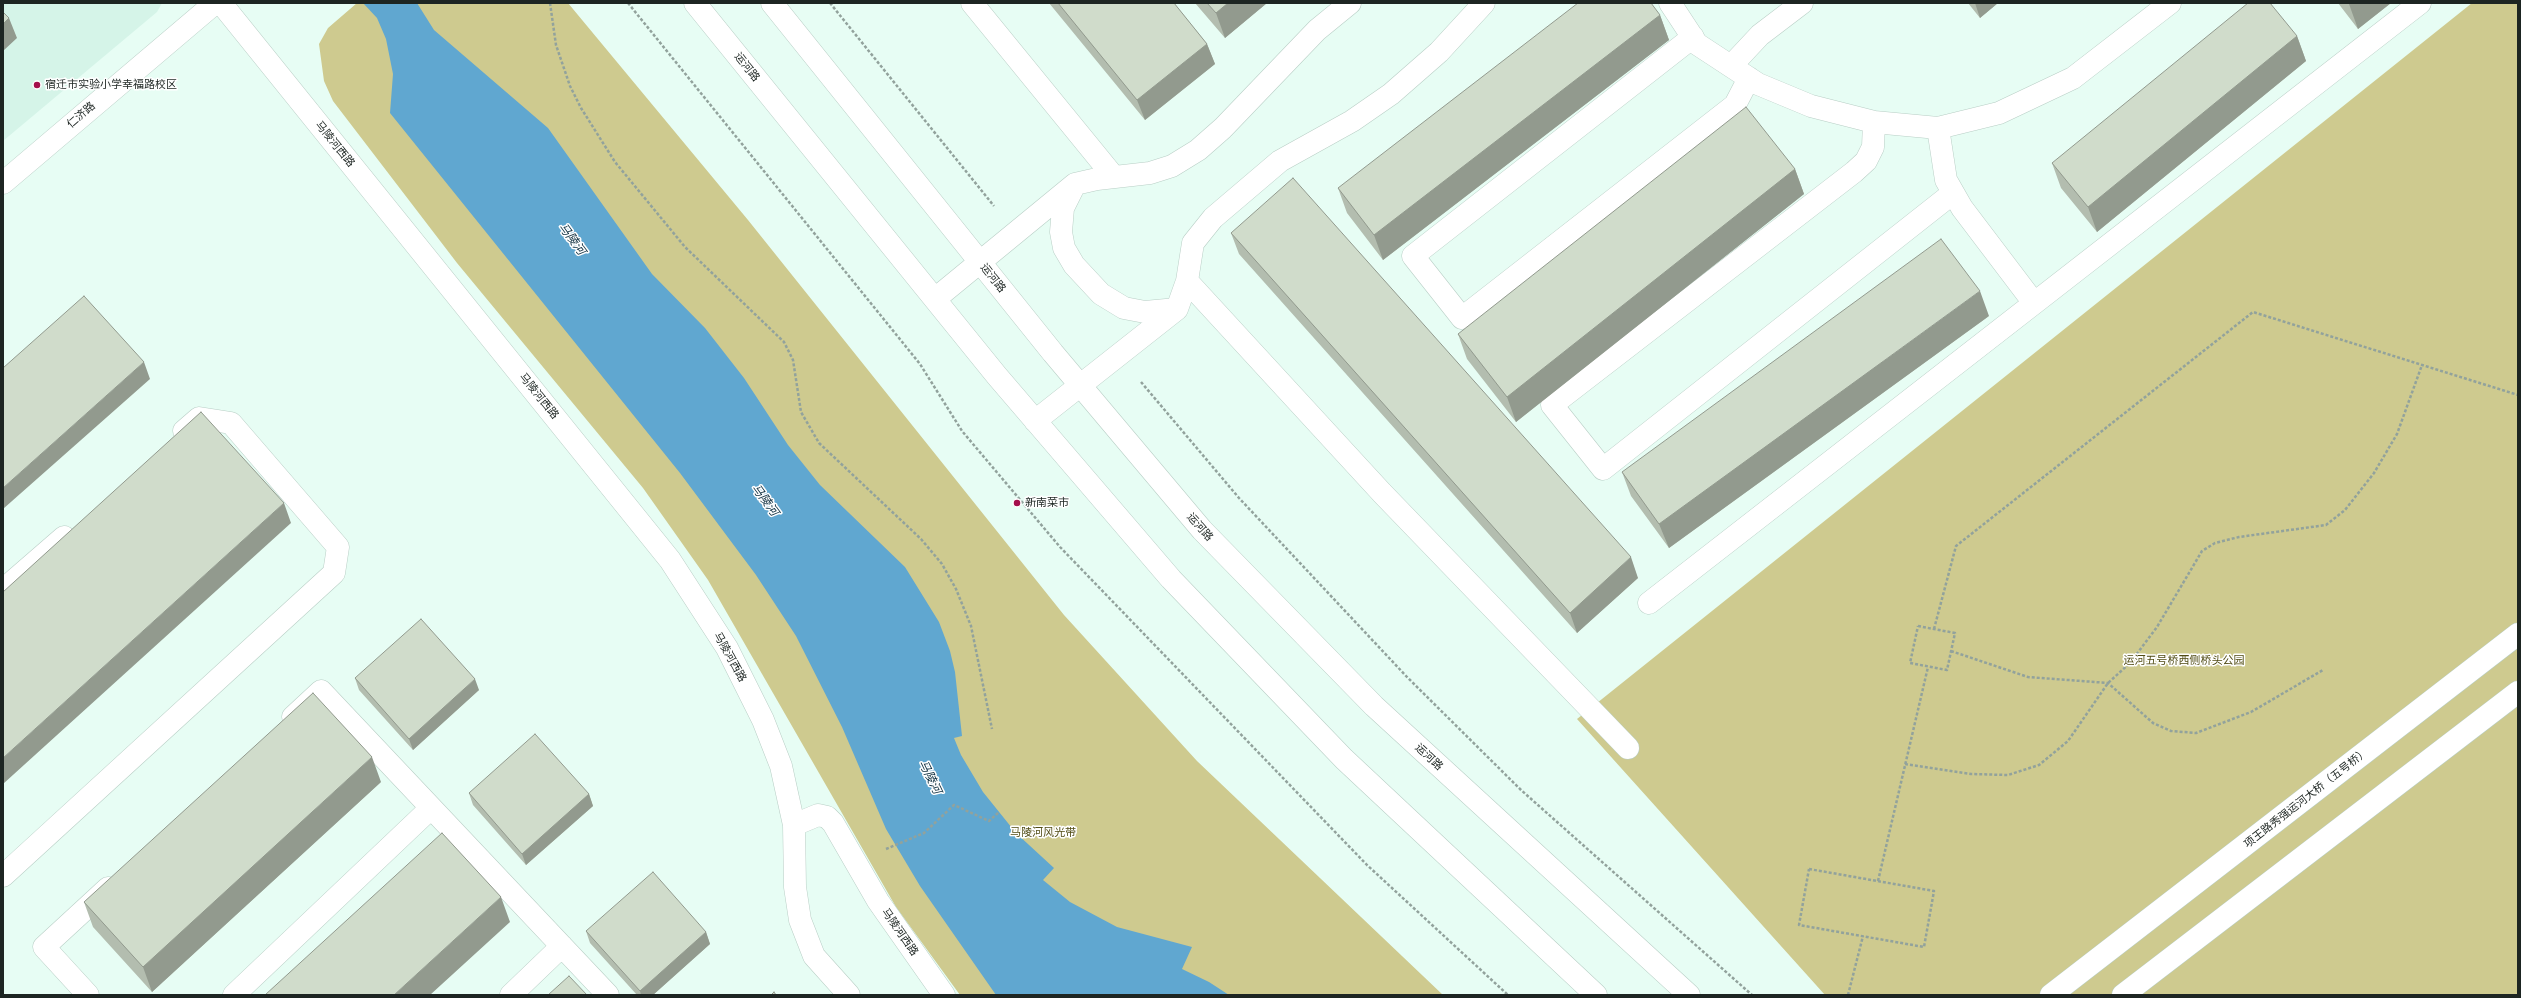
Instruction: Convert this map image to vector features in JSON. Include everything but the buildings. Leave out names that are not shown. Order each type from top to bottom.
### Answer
[{"type":"street","name":"仁济路","points":[[3,182],[215,3]]},
{"type":"street","name":"马陵河西路","points":[[221,3],[670,560],[727,648],[763,720],[781,766],[794,825],[795,887],[800,920],[814,956],[849,995]]},
{"type":"street","name":"运河路","points":[[695,3],[1035,421],[1170,579],[1344,759],[1596,995]]},
{"type":"street","name":"运河路","points":[[772,3],[1081,386],[1202,530],[1374,706],[1689,995]]},
{"type":"street","points":[[972,3],[1114,177]]},
{"type":"street","points":[[935,299],[1075,184],[1114,177],[1150,173],[1172,166],[1198,150],[1223,128],[1317,30],[1350,3]]},
{"type":"street","points":[[1035,421],[1177,309],[1187,281],[1193,243],[1212,218],[1280,161],[1352,121],[1391,94],[1439,52],[1484,3]]},
{"type":"street","points":[[1670,3],[1697,44],[1758,84],[1811,106],[1874,122],[1938,128],[1999,113],[2073,78],[2170,3]]},
{"type":"street","points":[[1730,66],[1760,35],[1802,3]]},
{"type":"street","points":[[1649,603],[2420,3]]},
{"type":"street","points":[[1693,37],[1413,256],[1462,318],[1735,105],[1749,78]]},
{"type":"street","points":[[1874,122],[1873,147],[1866,161],[1854,172],[1552,405],[1602,469],[1953,193]]},
{"type":"street","points":[[1938,128],[1946,180],[1953,193],[2034,302]]},
{"type":"street","points":[[1075,184],[1063,208],[1061,232],[1064,248],[1074,265],[1101,294],[1124,308],[1145,312],[1177,309]]},
{"type":"street","points":[[1187,281],[1382,493],[1628,748]]},
{"type":"street","points":[[3,876],[334,573],[338,547],[231,423],[199,418],[170,444]]},
{"type":"street","points":[[3,590],[80,522]]},
{"type":"street","name":"项王路秀强运河大桥（五号桥）","points":[[2048,995],[2059,989],[2093,961],[2518,634]]},
{"type":"street","points":[[280,728],[321,691],[608,995]]},
{"type":"street","points":[[2123,995],[2518,692]]},
{"type":"street","points":[[234,995],[431,808]]},
{"type":"street","name":"马陵河西路","points":[[794,825],[818,815],[827,817],[833,823],[878,901],[944,995]]},
{"type":"street","points":[[88,995],[44,947],[124,872]]},
{"type":"street","points":[[511,995],[562,946]]},
{"type":"path","points":[[550,3],[556,45],[570,86],[581,108],[615,162],[685,247],[784,342],[793,360],[801,412],[819,444],[921,539],[942,564],[956,589],[971,626],[992,728]]},
{"type":"path","points":[[628,3],[920,364],[962,431],[1060,547],[1367,865],[1508,995]]},
{"type":"path","points":[[830,3],[1017,233]]},
{"type":"path","points":[[1934,629],[1956,546],[2253,312],[2518,395]]},
{"type":"path","points":[[1119,356],[1239,498],[1407,677],[1521,790],[1752,995]]},
{"type":"path","points":[[1905,764],[1971,774],[2008,775],[2040,765],[2068,741],[2108,683],[2130,663],[2157,627],[2202,551],[2215,543],[2239,537],[2326,525],[2345,510],[2374,473],[2397,434],[2422,365]]},
{"type":"path","points":[[1918,626],[1934,629],[1955,633],[1947,670],[1910,663],[1918,626]]},
{"type":"path","points":[[1951,651],[2028,677],[2108,683],[2152,723],[2171,731],[2196,733],[2251,712],[2323,670]]},
{"type":"path","points":[[1878,881],[1928,667]]},
{"type":"path","points":[[896,845],[924,833],[954,805],[988,821],[999,812]]},
{"type":"path","points":[[1809,869],[1878,881],[1934,891],[1924,947],[1799,925],[1809,869]]},
{"type":"path","points":[[1848,995],[1863,936]]},
{"type":"shaded area","name":"宿迁市实验小学幸福路校区","points":[[3,3],[162,3],[157,12],[3,141]]},
{"type":"green space","name":"马陵河风光带","points":[[357,3],[568,3],[748,220],[1064,615],[1197,761],[1443,995],[960,995],[896,907],[708,580],[643,488],[457,263],[333,101],[324,81],[319,44],[328,28]]},
{"type":"green space","name":"运河五号桥西侧桥头公园","points":[[2472,3],[2518,3],[2518,995],[1825,995],[1577,719]]},
{"type":"water","name":"马陵河","points":[[363,3],[417,3],[434,30],[548,128],[652,274],[705,328],[744,378],[788,445],[820,485],[905,567],[939,622],[950,651],[955,672],[962,736],[954,738],[961,755],[983,792],[1016,833],[1054,868],[1043,880],[1070,902],[1117,927],[1192,947],[1182,969],[1209,982],[1229,995],[996,995],[920,886],[886,829],[842,727],[796,636],[756,575],[680,473],[390,113],[393,74],[386,39],[377,18]]},
{"type":"place","name":"宿迁市实验小学幸福路校区","points":[[37,85]]},
{"type":"place","name":"新南菜市","points":[[1017,503]]}]
